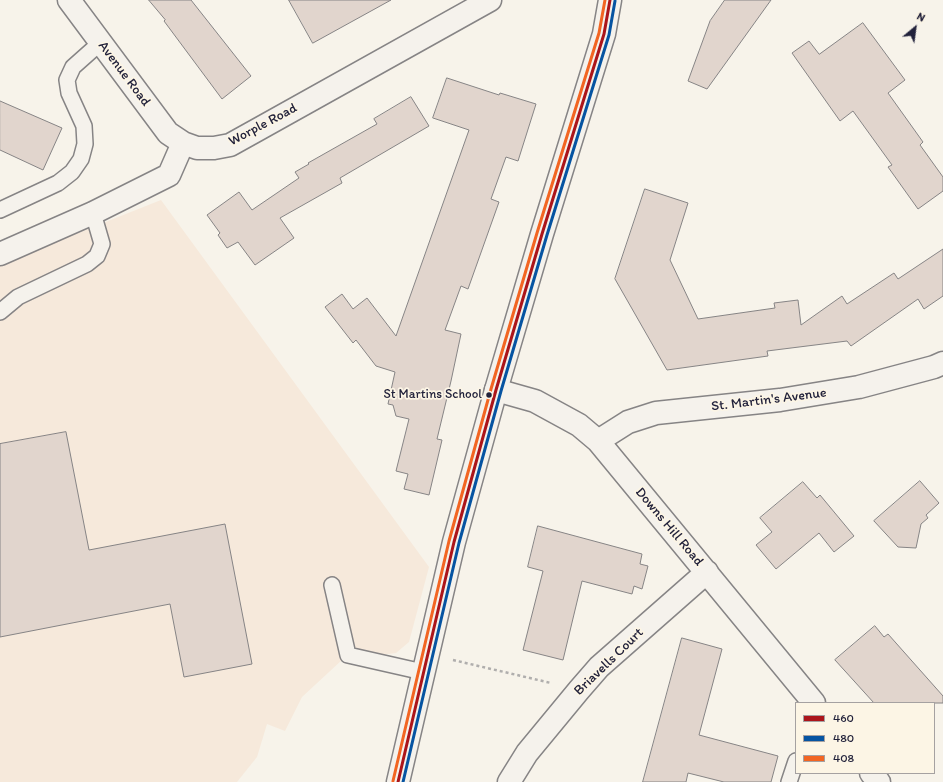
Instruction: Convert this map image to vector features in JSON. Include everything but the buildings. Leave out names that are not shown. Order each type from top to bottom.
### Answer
[{"type":"street","name":"Avenue Road","points":[[69,0],[168,133],[183,143]]},
{"type":"street","name":"Worple Road","points":[[183,143],[197,148],[214,148],[230,145],[490,0]]},
{"type":"street","points":[[398,782],[454,542],[496,390],[542,234],[604,34],[610,0]]},
{"type":"street","points":[[0,254],[93,213],[169,175],[183,143]]},
{"type":"street","name":"St. Martin's Avenue","points":[[598,441],[628,422],[656,413],[780,400],[859,387],[934,367],[943,363]]},
{"type":"street","name":"Downs Hill Road","points":[[496,390],[535,401],[579,425],[598,441],[813,702]]},
{"type":"street","name":"Briavells Court","points":[[509,782],[527,753],[599,667],[707,572]]},
{"type":"street","points":[[872,774],[879,782]]},
{"type":"lane","points":[[0,210],[58,183],[72,172],[81,159],[85,144],[84,126],[69,93],[67,80],[73,67],[100,43]]},
{"type":"lane","points":[[0,312],[18,297],[87,264],[97,256],[102,244],[93,213]]},
{"type":"lane","points":[[332,585],[348,655],[426,663]]},
{"type":"lane","points":[[789,782],[795,764]]},
{"type":"path","points":[[426,663],[579,690]]},
{"type":"shaded area","points":[[161,200],[429,567],[409,642],[396,653],[342,660],[302,697],[285,731],[267,724],[257,757],[237,782],[0,782],[0,264]]},
{"type":"transit line","name":"408","points":[[393,781],[449,541],[491,389],[537,233],[599,33],[605,0]]},
{"type":"transit line","name":"460","points":[[398,782],[454,542],[496,390],[542,234],[604,34],[610,0]]},
{"type":"transit line","name":"480","points":[[403,782],[459,543],[501,391],[547,235],[609,35],[615,1]]},
{"type":"place","name":"St Martins School","points":[[489,395]]}]
